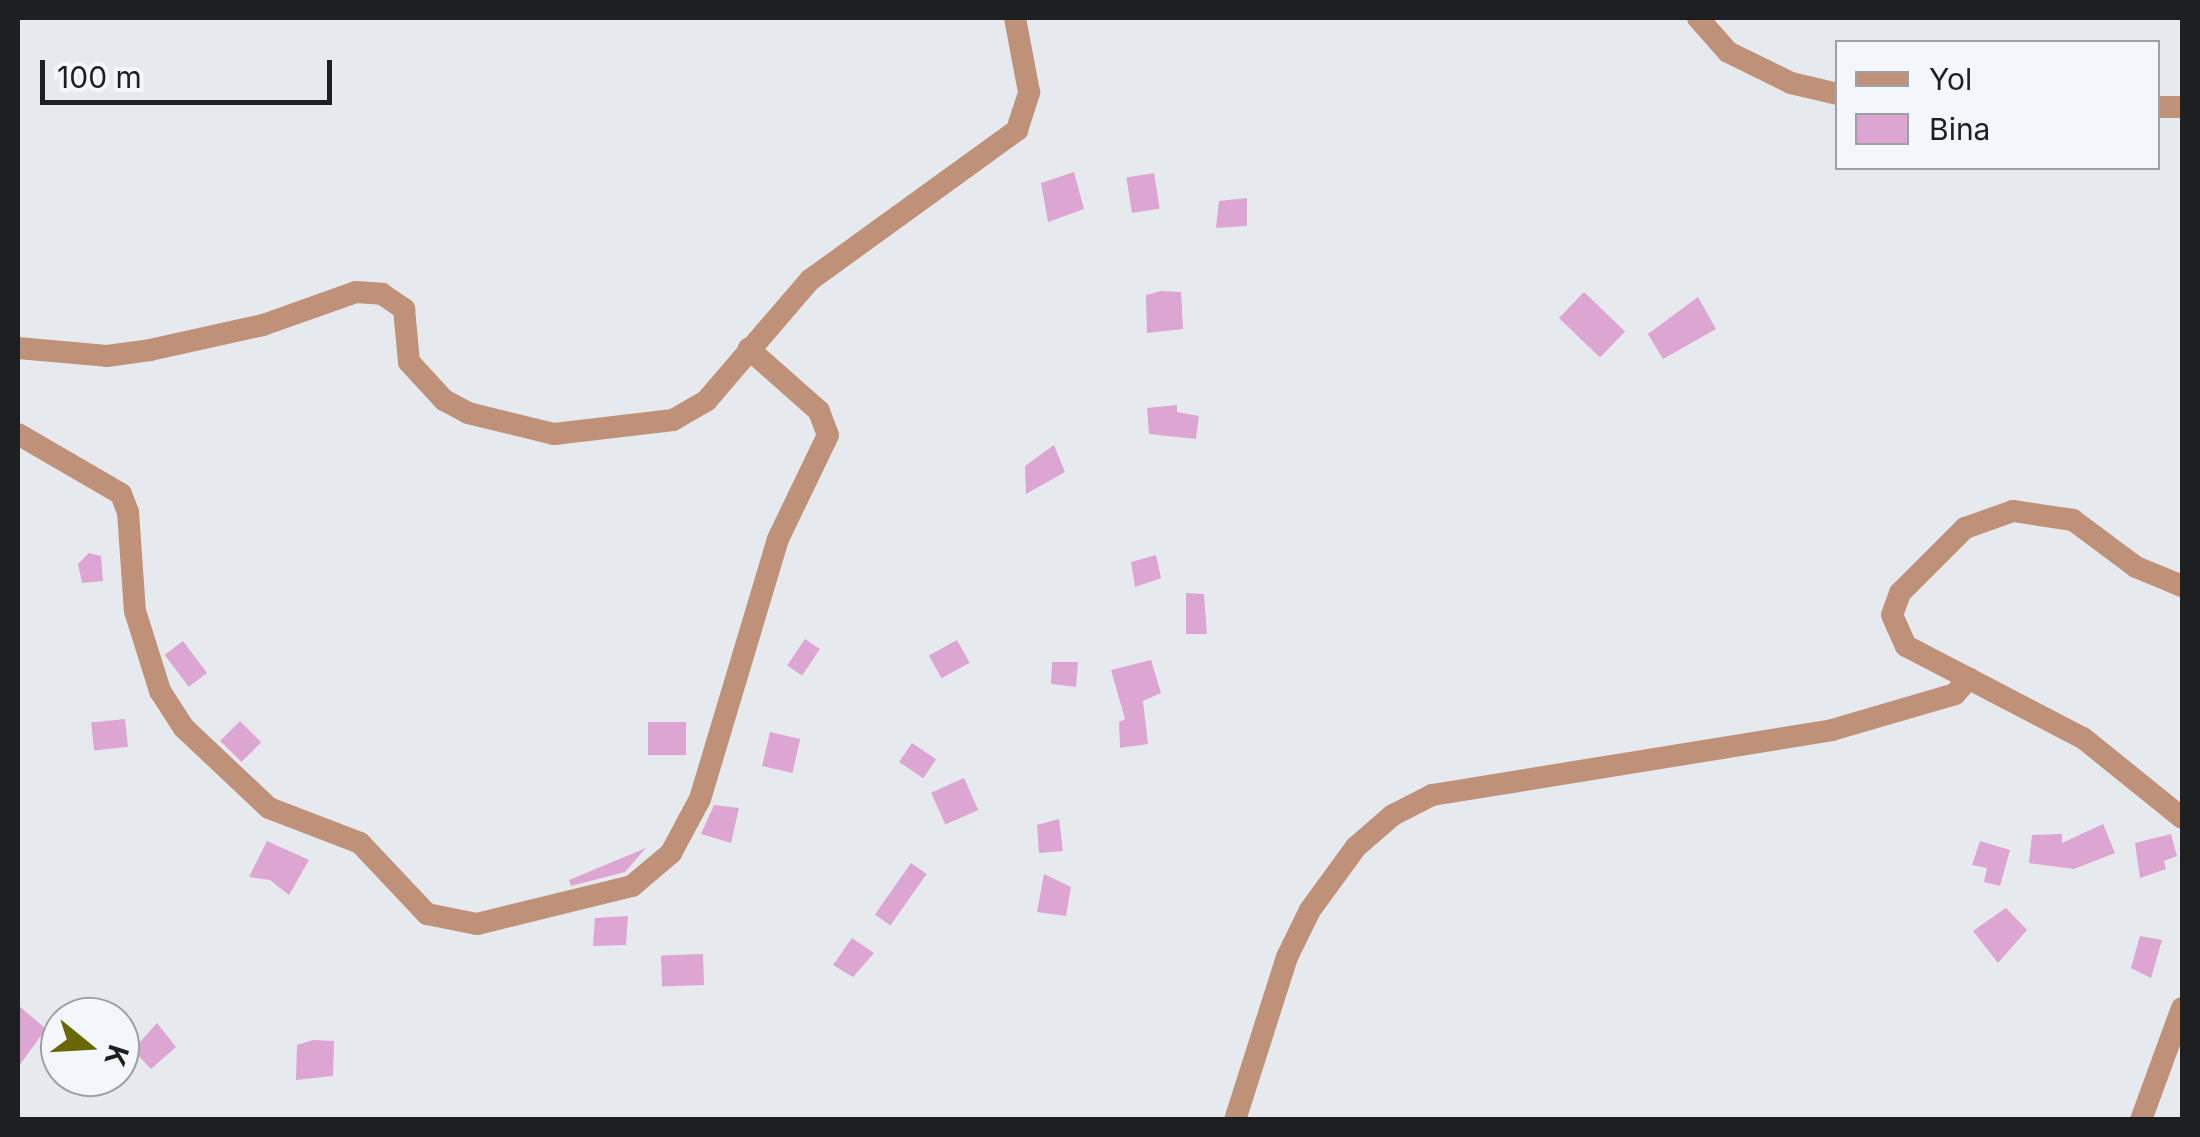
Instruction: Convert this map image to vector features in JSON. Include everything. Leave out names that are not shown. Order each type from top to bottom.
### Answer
[{"type":"street","points":[[18,348],[106,356],[150,350],[245,330],[356,292],[382,294],[404,308],[404,354],[444,400],[500,425],[554,434],[686,416],[810,280],[1017,130],[1030,101],[1015,18]]},
{"type":"street","points":[[1698,18],[1728,52],[1791,84],[1835,93]]},
{"type":"street","points":[[18,434],[121,494],[128,512],[135,611],[160,691],[184,728],[269,808],[360,843],[427,914],[477,924],[632,886],[671,854],[694,812],[778,539],[828,435],[819,411],[749,349]]},
{"type":"street","points":[[2182,586],[2136,567],[2059,514],[2012,511],[1980,520],[1900,593],[1892,615],[1906,646],[2083,738],[2182,818]]},
{"type":"street","points":[[1236,1120],[1298,933],[1356,847],[1393,815],[1432,794],[1832,730],[1954,694],[1970,678]]},
{"type":"street","points":[[2141,1120],[2182,1008]]},
{"type":"building","points":[[1074,172],[1084,209],[1048,222],[1041,183]]},
{"type":"building","points":[[1154,173],[1160,209],[1132,213],[1126,177]]},
{"type":"building","points":[[1247,198],[1247,226],[1216,228],[1219,201]]},
{"type":"building","points":[[1181,292],[1183,329],[1147,333],[1146,295]]},
{"type":"building","points":[[1584,292],[1625,332],[1600,357],[1559,318]]},
{"type":"building","points":[[1698,297],[1716,329],[1663,359],[1648,334]]},
{"type":"building","points":[[1177,405],[1177,412],[1199,416],[1196,439],[1149,434],[1147,408]]},
{"type":"building","points":[[1054,445],[1065,472],[1026,494],[1025,466]]},
{"type":"building","points":[[89,553],[101,556],[103,581],[82,583],[78,564]]},
{"type":"building","points":[[1156,555],[1161,578],[1135,587],[1131,562]]},
{"type":"building","points":[[1186,593],[1204,594],[1207,634],[1186,634]]},
{"type":"building","points":[[805,639],[820,649],[802,676],[787,666]]},
{"type":"building","points":[[957,640],[970,663],[942,678],[929,656]]},
{"type":"building","points":[[183,641],[207,673],[189,687],[165,655]]},
{"type":"building","points":[[1151,660],[1161,693],[1143,701],[1148,744],[1120,748],[1119,722],[1125,719],[1111,670]]},
{"type":"building","points":[[1052,662],[1078,662],[1076,687],[1051,684]]},
{"type":"building","points":[[125,719],[128,747],[94,750],[91,723]]},
{"type":"building","points":[[240,721],[261,742],[241,762],[220,741]]},
{"type":"building","points":[[648,722],[686,722],[686,755],[648,755]]},
{"type":"building","points":[[770,732],[800,739],[792,773],[762,766]]},
{"type":"building","points":[[912,743],[936,759],[923,778],[899,762]]},
{"type":"building","points":[[964,778],[978,810],[945,825],[931,793]]},
{"type":"building","points":[[714,805],[739,808],[731,843],[701,834]]},
{"type":"building","points":[[1059,819],[1063,851],[1039,853],[1037,825]]},
{"type":"building","points":[[2103,824],[2115,853],[2074,869],[2029,863],[2032,835],[2062,834],[2062,843]]},
{"type":"building","points":[[2171,834],[2177,856],[2164,861],[2166,869],[2140,878],[2135,843]]},
{"type":"building","points":[[267,841],[309,860],[289,895],[270,880],[249,877]]},
{"type":"building","points":[[1980,841],[2010,850],[2000,886],[1984,882],[1987,868],[1972,865]]},
{"type":"building","points":[[646,848],[625,872],[571,886],[569,880]]},
{"type":"building","points":[[911,863],[927,874],[890,926],[875,915]]},
{"type":"building","points":[[1044,874],[1071,887],[1066,916],[1037,912]]},
{"type":"building","points":[[2006,908],[2027,930],[1998,963],[1973,931]]},
{"type":"building","points":[[628,916],[626,945],[593,946],[595,918]]},
{"type":"building","points":[[2140,936],[2162,940],[2151,978],[2131,968]]},
{"type":"building","points":[[852,938],[874,953],[853,977],[833,965]]},
{"type":"building","points":[[703,954],[704,985],[662,986],[661,955]]},
{"type":"building","points":[[18,1005],[40,1024],[40,1037],[18,1067]]},
{"type":"building","points":[[157,1023],[176,1047],[151,1069],[140,1057],[140,1042]]},
{"type":"building","points":[[313,1040],[334,1041],[333,1076],[296,1080],[297,1045]]}]
